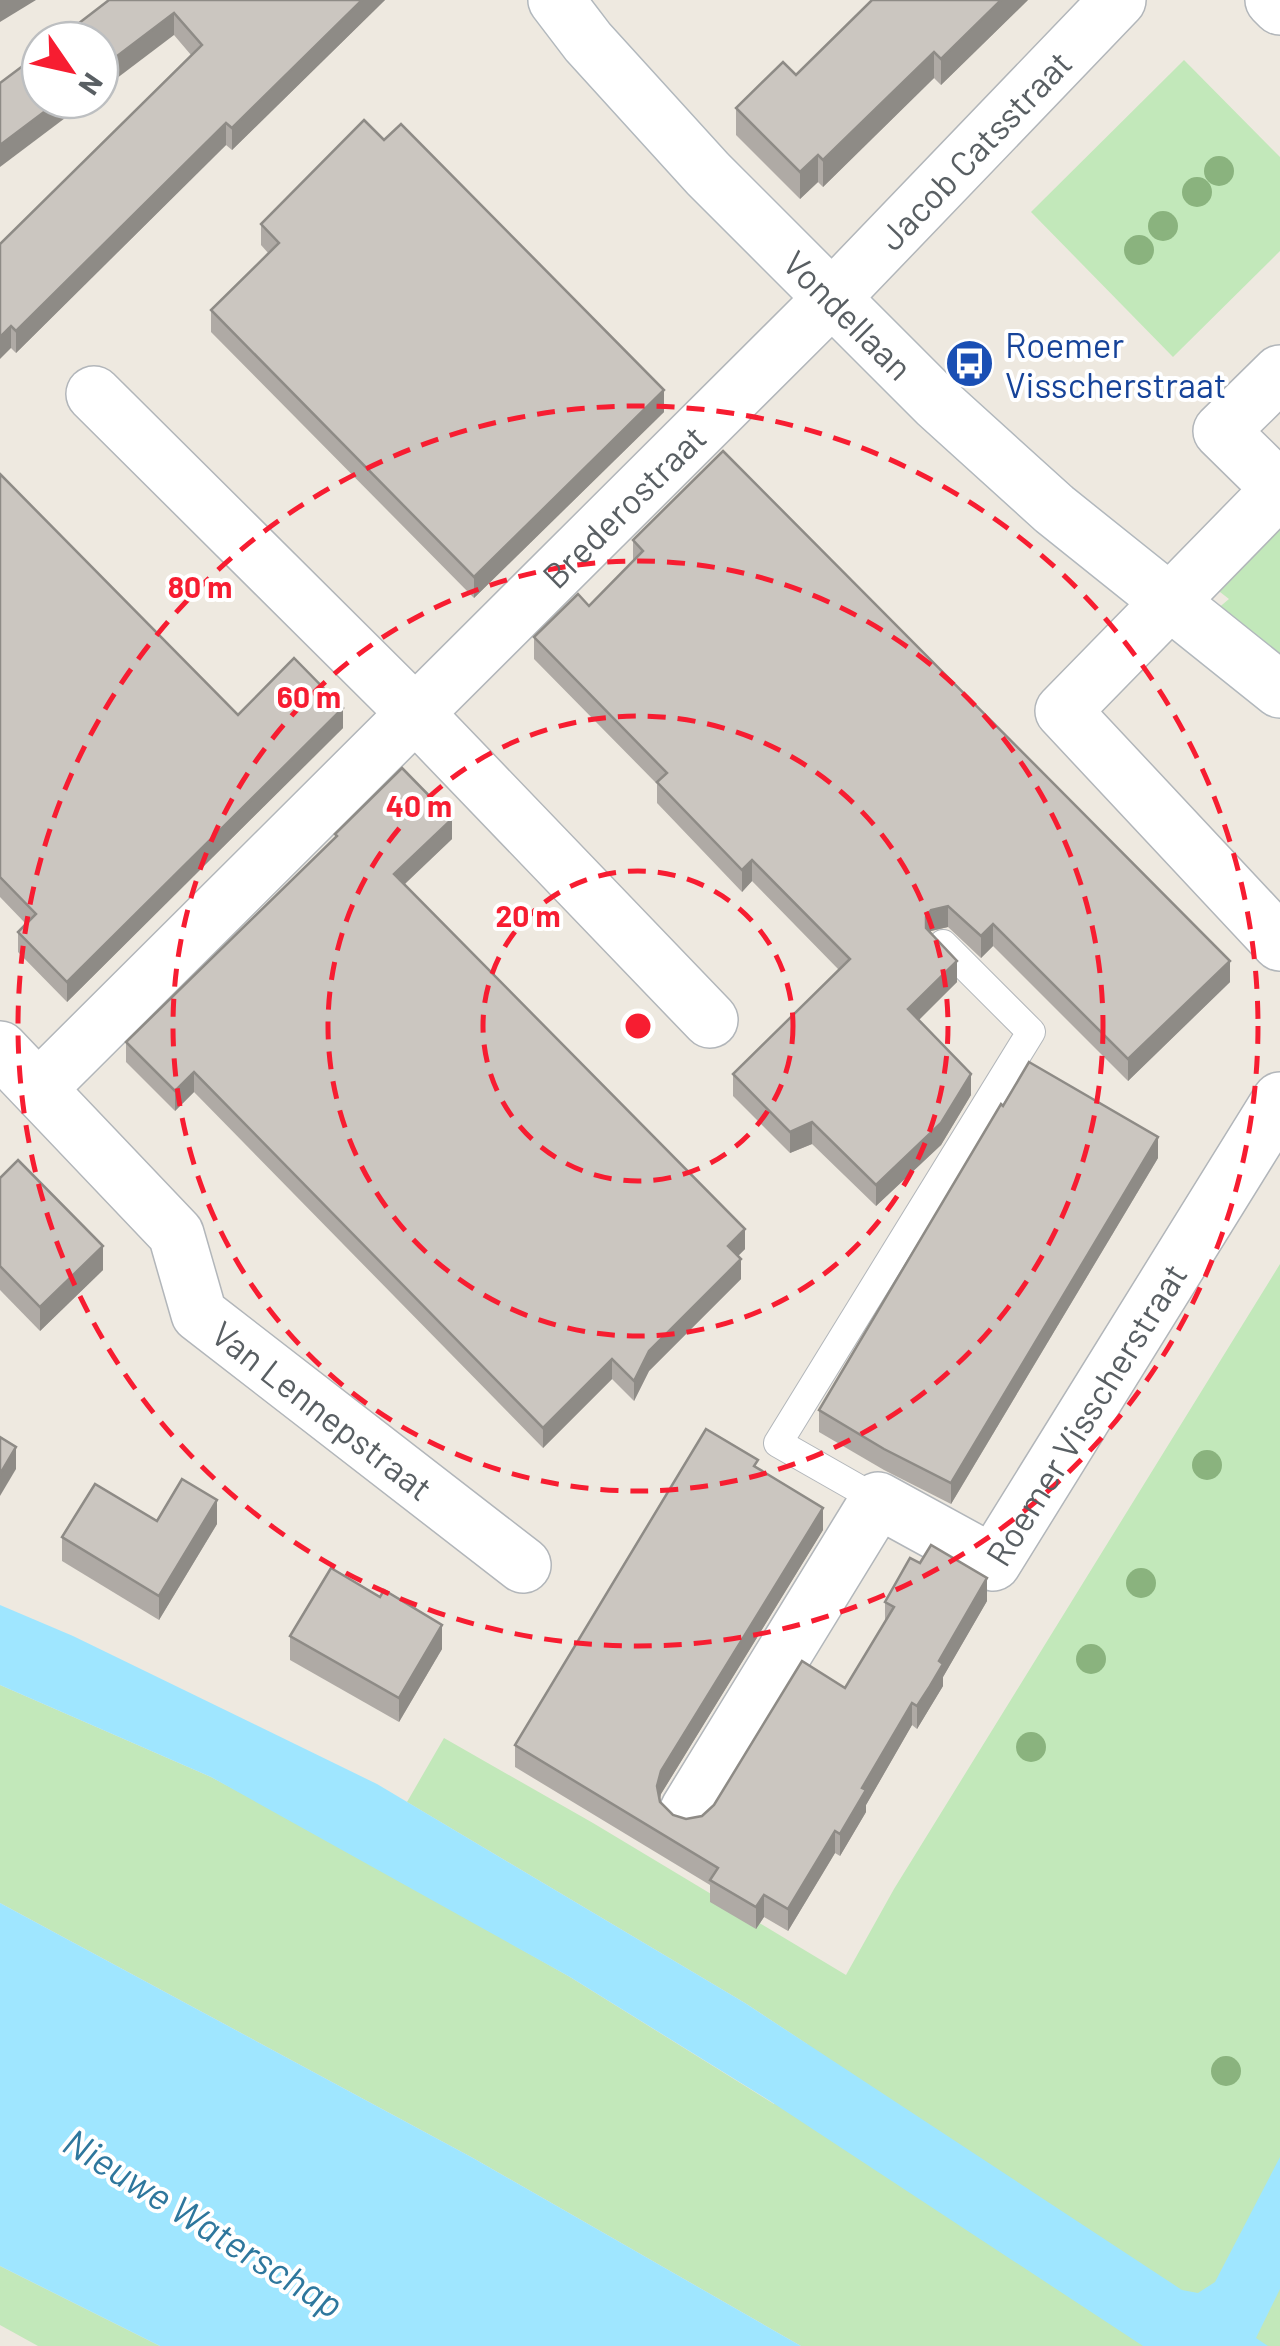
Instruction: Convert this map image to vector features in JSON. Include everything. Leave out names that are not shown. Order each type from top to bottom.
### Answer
[{"type":"street","name":"Vondellaan","points":[[556,0],[588,42],[708,174],[830,299],[1040,496],[1280,690]]},
{"type":"street","name":"Jacob Catsstraat","points":[[830,299],[1118,0]]},
{"type":"street","points":[[1273,0],[1280,7]]},
{"type":"street","name":"Brederostraat","points":[[40,1088],[830,299]]},
{"type":"street","points":[[1280,373],[1221,431],[1280,489],[1063,711],[1280,943]]},
{"type":"street","points":[[94,394],[416,714],[710,1020]]},
{"type":"street","name":"Van Lennepstraat","points":[[0,1049],[176,1234],[199,1314],[523,1565]]},
{"type":"street","name":"Roemer Visscherstraat","points":[[878,1500],[993,1563],[1280,1100]]},
{"type":"street","points":[[688,1810],[878,1500]]},
{"type":"lane","points":[[878,1500],[778,1443],[1031,1032],[943,944]]},
{"type":"green space","points":[[1184,60],[1280,157],[1280,251],[1173,357],[1031,212]]},
{"type":"green space","points":[[1280,530],[1280,662],[1210,615],[1229,599],[1211,585]]},
{"type":"green space","points":[[1280,1264],[1280,2346],[801,2346],[473,2158],[0,1903],[0,1685],[211,1777],[326,1838],[570,1977],[774,2104],[807,2044],[407,1802],[444,1738],[846,1975],[894,1889]]},
{"type":"green space","points":[[0,2266],[160,2346],[38,2346],[0,2325]]},
{"type":"water","points":[[0,1605],[73,1636],[377,1784],[745,2003],[1182,2290],[1198,2293],[1215,2282],[1280,2157],[1280,2289],[1256,2338],[1268,2346],[1143,2346],[770,2101],[570,1977],[211,1777],[0,1685]]},
{"type":"water","name":"Nieuwe Waterschap","points":[[0,1903],[473,2158],[801,2346],[160,2346],[0,2266]]},
{"type":"building","points":[[109,0],[362,0],[232,128],[226,123],[16,331],[11,326],[0,337],[0,244],[202,45],[174,13],[120,54],[120,20],[83,20]]},
{"type":"building","points":[[872,0],[1001,0],[941,59],[934,52],[823,160],[818,155],[800,172],[736,108],[783,62],[796,75]]},
{"type":"building","points":[[20,68],[20,120],[33,120],[0,145],[0,83]]},
{"type":"building","points":[[364,120],[384,140],[401,124],[664,390],[474,577],[211,310],[279,243],[261,224]]},
{"type":"building","points":[[723,451],[1230,961],[1128,1059],[993,924],[981,936],[948,906],[931,910],[926,928],[957,961],[908,1009],[971,1074],[941,1123],[876,1185],[812,1122],[790,1132],[733,1074],[850,959],[752,860],[742,870],[657,782],[667,773],[534,637],[578,594],[589,606],[643,551],[633,540]]},
{"type":"building","points":[[0,474],[238,715],[294,658],[343,708],[67,982],[18,932],[36,914],[0,877]]},
{"type":"building","points":[[402,768],[452,819],[394,874],[745,1229],[728,1246],[741,1259],[649,1351],[634,1381],[612,1359],[543,1428],[194,1072],[175,1091],[126,1042]]},
{"type":"building","points":[[1029,1062],[1158,1137],[951,1483],[819,1410]]},
{"type":"building","points":[[18,1160],[103,1246],[40,1307],[0,1266],[0,1178]]},
{"type":"building","points":[[706,1429],[758,1460],[754,1466],[823,1508],[661,1771],[657,1786],[660,1802],[673,1815],[686,1819],[702,1816],[714,1805],[802,1661],[845,1688],[894,1607],[885,1602],[910,1558],[920,1563],[931,1545],[987,1578],[939,1661],[943,1664],[930,1686],[917,1706],[912,1703],[840,1834],[835,1831],[788,1909],[764,1895],[756,1907],[710,1880],[718,1868],[515,1745]]},
{"type":"building","points":[[0,1437],[16,1447],[0,1474]]},
{"type":"building","points":[[182,1479],[217,1500],[159,1596],[62,1537],[95,1484],[157,1521]]},
{"type":"building","points":[[331,1568],[380,1597],[384,1590],[442,1625],[399,1698],[290,1636]]},
{"type":"place","name":"Roemer Visscherstraat","points":[[970,364]]}]
